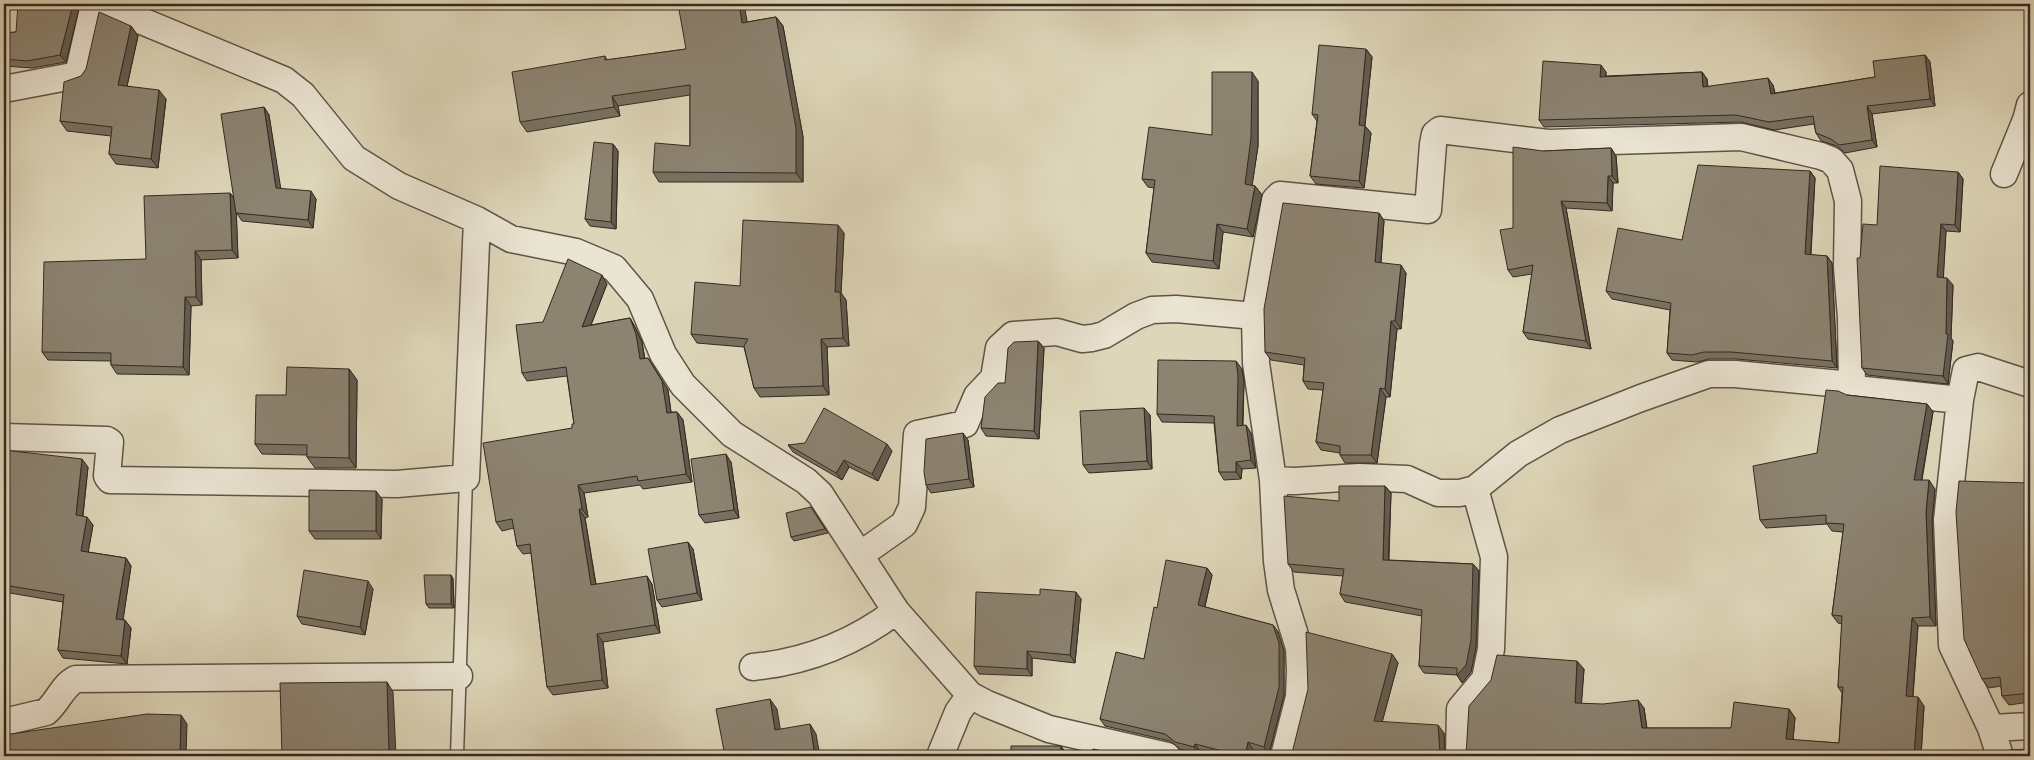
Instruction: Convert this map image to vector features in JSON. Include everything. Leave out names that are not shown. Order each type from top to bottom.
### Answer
[{"type":"street","points":[[4,89],[78,75],[94,4]]},
{"type":"street","points":[[101,4],[284,80],[303,95],[354,158],[399,186],[477,220],[511,239],[576,252],[614,268],[640,299],[663,354],[683,385],[732,434],[806,481],[820,494],[896,611],[970,695],[987,704],[1049,729],[1167,756]]},
{"type":"street","points":[[2004,174],[2026,120],[2030,105]]},
{"type":"street","points":[[1284,756],[1299,697],[1299,648],[1281,590],[1277,561],[1273,480],[1256,363],[1255,316],[1275,200],[1280,196],[1286,195],[1428,210],[1433,144],[1436,134],[1440,130],[1548,143],[1741,138],[1826,158],[1831,160],[1840,170],[1848,201],[1847,267],[1851,318],[1852,385],[1855,389],[1863,392],[1960,400]]},
{"type":"street","points":[[4,437],[108,440],[107,476],[110,480],[397,484],[466,478],[477,220]]},
{"type":"street","points":[[860,555],[904,524],[912,507],[917,434],[966,424],[978,396],[994,378],[998,348],[1013,336],[1057,332],[1082,339],[1092,338],[1104,335],[1136,316],[1152,310],[1176,309],[1255,316]]},
{"type":"street","points":[[2000,756],[1991,728],[1952,645],[1947,512],[1960,400],[1966,370],[1978,367],[2030,384]]},
{"type":"street","points":[[1273,480],[1295,481],[1359,476],[1407,478],[1438,493],[1460,493],[1475,489],[1518,454],[1560,430],[1709,374],[1735,374],[1852,385]]},
{"type":"street","points":[[1459,756],[1460,709],[1485,679],[1491,649],[1494,558],[1475,489]]},
{"type":"street","points":[[753,667],[779,664],[841,646],[881,623],[896,611]]},
{"type":"street","points":[[4,722],[46,712],[52,707],[68,683],[76,678],[459,676]]},
{"type":"street","points":[[940,756],[958,712],[970,695]]},
{"type":"street","points":[[1991,728],[2030,726]]},
{"type":"lane","points":[[457,756],[466,478]]},
{"type":"building","points":[[18,4],[73,4],[60,55],[27,61],[4,59],[4,33],[16,32]]},
{"type":"building","points":[[678,4],[739,4],[742,23],[776,17],[796,128],[796,173],[653,172],[655,143],[690,146],[690,85],[612,96],[614,107],[520,122],[512,72],[605,56],[605,60],[686,49]]},
{"type":"building","points":[[99,12],[131,26],[118,85],[159,90],[151,159],[109,154],[112,127],[60,121],[64,82],[81,76],[86,69]]},
{"type":"building","points":[[1319,45],[1366,49],[1359,125],[1365,126],[1359,181],[1310,176],[1318,115],[1312,114]]},
{"type":"building","points":[[1925,55],[1930,99],[1867,106],[1872,140],[1839,145],[1831,139],[1816,133],[1813,116],[1769,122],[1736,115],[1539,120],[1543,61],[1601,65],[1600,77],[1702,72],[1703,87],[1768,78],[1771,94],[1875,77],[1873,61]]},
{"type":"building","points":[[1212,72],[1252,72],[1251,138],[1245,184],[1255,186],[1247,229],[1217,224],[1213,261],[1146,253],[1155,180],[1142,179],[1149,127],[1212,135]]},
{"type":"building","points":[[264,107],[276,188],[311,191],[308,220],[236,213],[221,114]]},
{"type":"building","points":[[594,142],[613,144],[611,222],[585,219]]},
{"type":"building","points":[[1513,147],[1543,151],[1611,148],[1612,176],[1608,176],[1607,203],[1561,201],[1586,341],[1523,332],[1533,265],[1508,270],[1500,230],[1513,228]]},
{"type":"building","points":[[1698,165],[1810,171],[1805,254],[1827,256],[1832,361],[1731,352],[1704,352],[1692,355],[1667,353],[1671,303],[1606,291],[1618,228],[1682,240]]},
{"type":"building","points":[[1880,166],[1958,172],[1955,225],[1941,224],[1937,277],[1947,278],[1946,334],[1948,334],[1943,376],[1862,368],[1857,258],[1860,258],[1863,224],[1877,225]]},
{"type":"building","points":[[230,193],[232,250],[195,251],[196,297],[185,297],[183,367],[111,365],[111,353],[42,352],[44,262],[146,259],[144,196]]},
{"type":"building","points":[[1283,203],[1379,213],[1375,262],[1401,265],[1395,321],[1391,321],[1385,389],[1380,388],[1371,455],[1340,455],[1340,446],[1316,442],[1324,383],[1303,381],[1305,358],[1265,352],[1264,309]]},
{"type":"building","points":[[743,220],[838,225],[835,292],[840,292],[843,338],[821,339],[823,386],[754,388],[744,346],[748,339],[691,334],[695,282],[740,286]]},
{"type":"building","points":[[568,259],[602,275],[582,327],[630,318],[636,334],[640,359],[648,358],[662,381],[667,413],[677,412],[686,474],[638,481],[637,476],[578,485],[582,509],[579,509],[591,585],[647,576],[655,625],[597,634],[602,680],[547,687],[530,544],[517,546],[512,519],[496,522],[483,443],[572,428],[572,424],[574,424],[566,367],[522,373],[516,325],[543,322]]},
{"type":"building","points":[[1038,341],[1034,431],[981,428],[985,397],[998,383],[1005,383],[1008,348],[1014,342]]},
{"type":"building","points":[[1158,360],[1236,361],[1238,375],[1237,426],[1246,425],[1251,460],[1236,462],[1236,472],[1219,472],[1214,416],[1157,414]]},
{"type":"building","points":[[287,367],[349,369],[349,458],[307,457],[307,445],[255,444],[256,395],[286,395]]},
{"type":"building","points":[[1826,390],[1838,391],[1847,395],[1927,404],[1914,480],[1929,480],[1926,512],[1930,617],[1912,618],[1906,696],[1918,697],[1914,756],[1464,756],[1466,755],[1469,706],[1491,680],[1497,655],[1577,661],[1575,703],[1603,704],[1638,700],[1642,728],[1731,728],[1734,702],[1789,709],[1786,739],[1839,743],[1843,687],[1838,687],[1842,616],[1832,615],[1844,524],[1826,523],[1826,515],[1760,520],[1753,466],[1817,453]]},
{"type":"building","points":[[824,408],[887,444],[872,474],[844,460],[836,473],[788,445],[805,443]]},
{"type":"building","points":[[1144,408],[1147,461],[1083,465],[1080,411]]},
{"type":"building","points":[[963,433],[969,479],[926,485],[924,472],[926,439]]},
{"type":"building","points":[[4,450],[82,459],[76,515],[87,517],[81,551],[126,558],[116,619],[125,620],[121,656],[58,650],[64,595],[4,585]]},
{"type":"building","points":[[726,454],[734,510],[699,515],[691,459]]},
{"type":"building","points":[[1959,481],[2030,483],[2030,693],[2002,696],[2000,677],[1982,679],[1964,639],[1956,512]]},
{"type":"building","points":[[1339,486],[1385,486],[1383,560],[1473,564],[1471,640],[1466,665],[1457,675],[1457,668],[1419,666],[1422,610],[1340,594],[1344,569],[1288,564],[1284,496],[1339,501]]},
{"type":"building","points":[[309,490],[376,491],[376,531],[309,531]]},
{"type":"building","points":[[811,507],[825,529],[791,537],[786,513]]},
{"type":"building","points":[[688,542],[697,593],[657,600],[648,549]]},
{"type":"building","points":[[1166,560],[1207,568],[1198,605],[1273,625],[1279,643],[1279,687],[1264,747],[1248,742],[1245,756],[1195,744],[1194,747],[1175,742],[1165,734],[1100,719],[1116,652],[1144,659],[1154,607],[1157,608]]},
{"type":"building","points":[[304,570],[368,581],[360,627],[297,616]]},
{"type":"building","points":[[424,575],[451,575],[451,604],[426,604]]},
{"type":"building","points":[[1040,589],[1076,592],[1070,655],[1027,651],[1027,669],[974,666],[976,592],[1040,595]]},
{"type":"building","points":[[1306,632],[1392,654],[1374,721],[1438,725],[1440,754],[1442,756],[1304,756],[1292,753],[1308,689]]},
{"type":"building","points":[[387,682],[389,756],[282,756],[280,683]]},
{"type":"building","points":[[770,699],[775,730],[810,724],[815,756],[725,756],[716,709]]},
{"type":"building","points":[[147,714],[181,715],[180,756],[4,756],[4,735]]},
{"type":"building","points":[[1011,746],[1061,746],[1060,756],[1011,756]]},
{"type":"building","points":[[1093,749],[1127,756],[1091,756]]},
{"type":"building","points":[[2030,749],[2030,756],[2006,756],[2009,750]]}]
